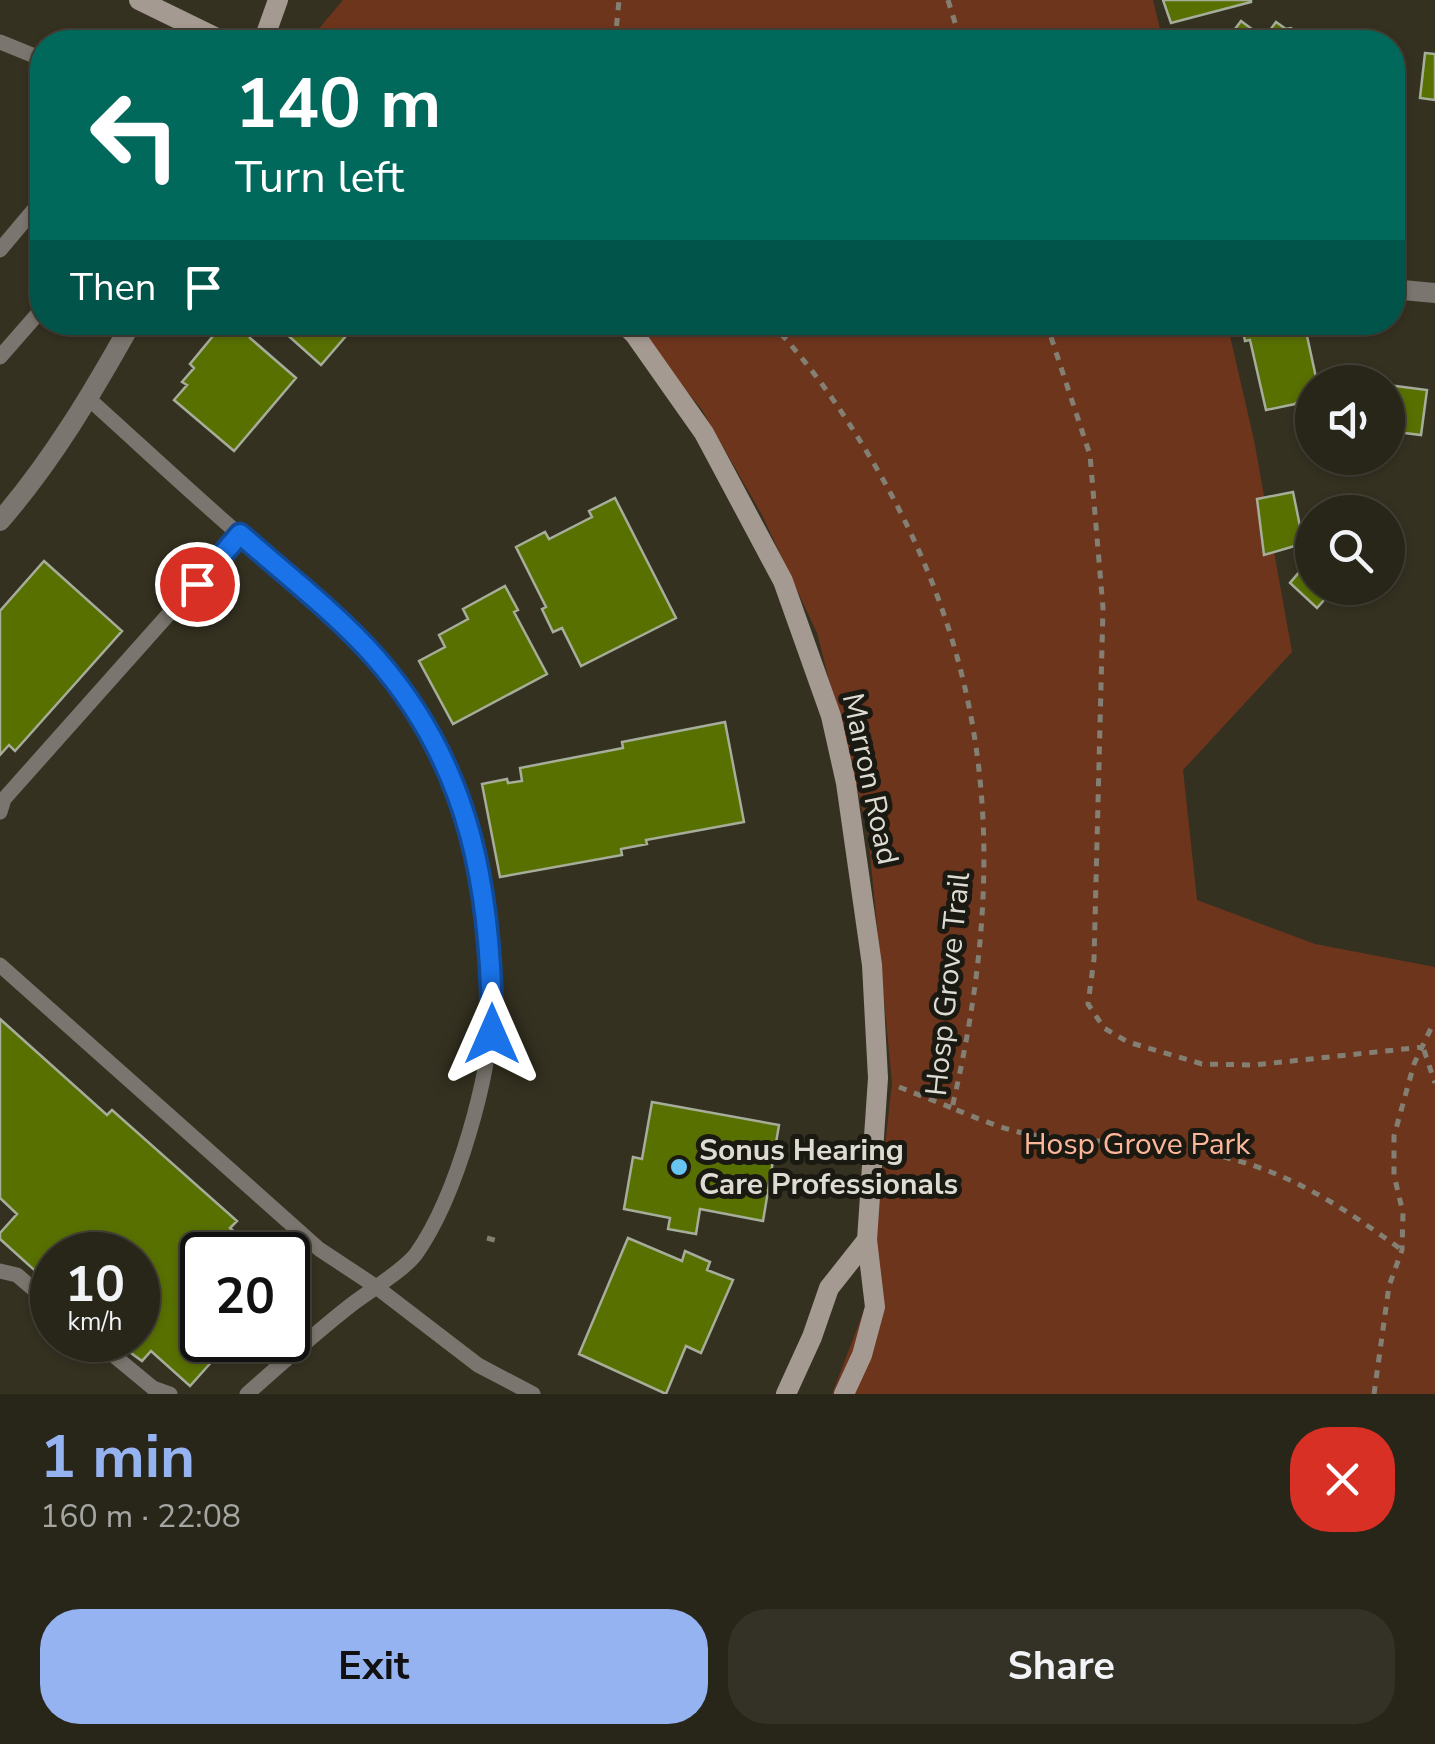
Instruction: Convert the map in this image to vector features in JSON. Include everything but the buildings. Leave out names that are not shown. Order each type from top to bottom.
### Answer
[{"type":"main road","points":[[139,0],[201,30]]},
{"type":"main road","points":[[268,30],[278,0]]},
{"type":"main road","name":"Marron Road","points":[[632,335],[704,432],[783,581],[831,716],[846,783],[872,966],[878,1078],[867,1240],[876,1308],[862,1355],[844,1394]]},
{"type":"main road","points":[[786,1394],[829,1288],[867,1240]]},
{"type":"street","points":[[1405,290],[1435,293]]},
{"type":"street","points":[[0,521],[89,398],[125,335]]},
{"type":"lane","points":[[0,42],[30,54]]},
{"type":"lane","points":[[0,250],[30,214]]},
{"type":"lane","points":[[0,358],[30,323]]},
{"type":"lane","points":[[89,398],[331,613],[376,658],[419,714],[467,818],[481,872],[492,962],[492,1034],[477,1106],[434,1222],[414,1257],[318,1330],[247,1394]]},
{"type":"lane","points":[[0,812],[4,799],[240,534]]},
{"type":"lane","points":[[0,965],[320,1250],[375,1286],[478,1365],[534,1394]]},
{"type":"lane","points":[[0,1270],[17,1275],[30,1286]]},
{"type":"lane","points":[[122,1362],[153,1388],[170,1394]]},
{"type":"path","points":[[616,30],[619,0]]},
{"type":"path","points":[[948,0],[957,30]]},
{"type":"path","name":"Hosp Grove Trail","points":[[782,335],[848,419],[901,512],[927,564],[972,712],[982,790],[980,949],[972,1016],[952,1108],[1034,1136],[1160,1146],[1226,1157],[1285,1176],[1331,1199],[1402,1250]]},
{"type":"path","points":[[1050,335],[1090,455],[1100,554],[1103,608],[1094,960],[1088,1004],[1104,1028],[1128,1042],[1202,1064],[1254,1065],[1423,1047]]},
{"type":"path","points":[[1374,1394],[1386,1301],[1402,1250],[1403,1213],[1394,1174],[1394,1136],[1414,1064],[1434,1024]]},
{"type":"path","points":[[1423,1047],[1435,1083]]},
{"type":"path","points":[[878,1078],[952,1108]]},
{"type":"path","points":[[487,1238],[502,1242]]},
{"type":"green space","points":[[343,0],[1153,0],[1160,30],[318,30]]},
{"type":"green space","name":"Hosp Grove Park","points":[[642,335],[1230,335],[1254,440],[1292,652],[1183,770],[1197,900],[1315,944],[1435,967],[1435,1394],[832,1394],[868,1300],[892,1083],[868,832],[817,633],[762,515],[702,410]]},
{"type":"place","name":"Sonus Hearing Care Professionals","points":[[679,1167]]},
{"type":"route","points":[[197,584],[240,534],[376,658],[419,714],[467,818],[481,872],[492,962],[492,1034]]}]
